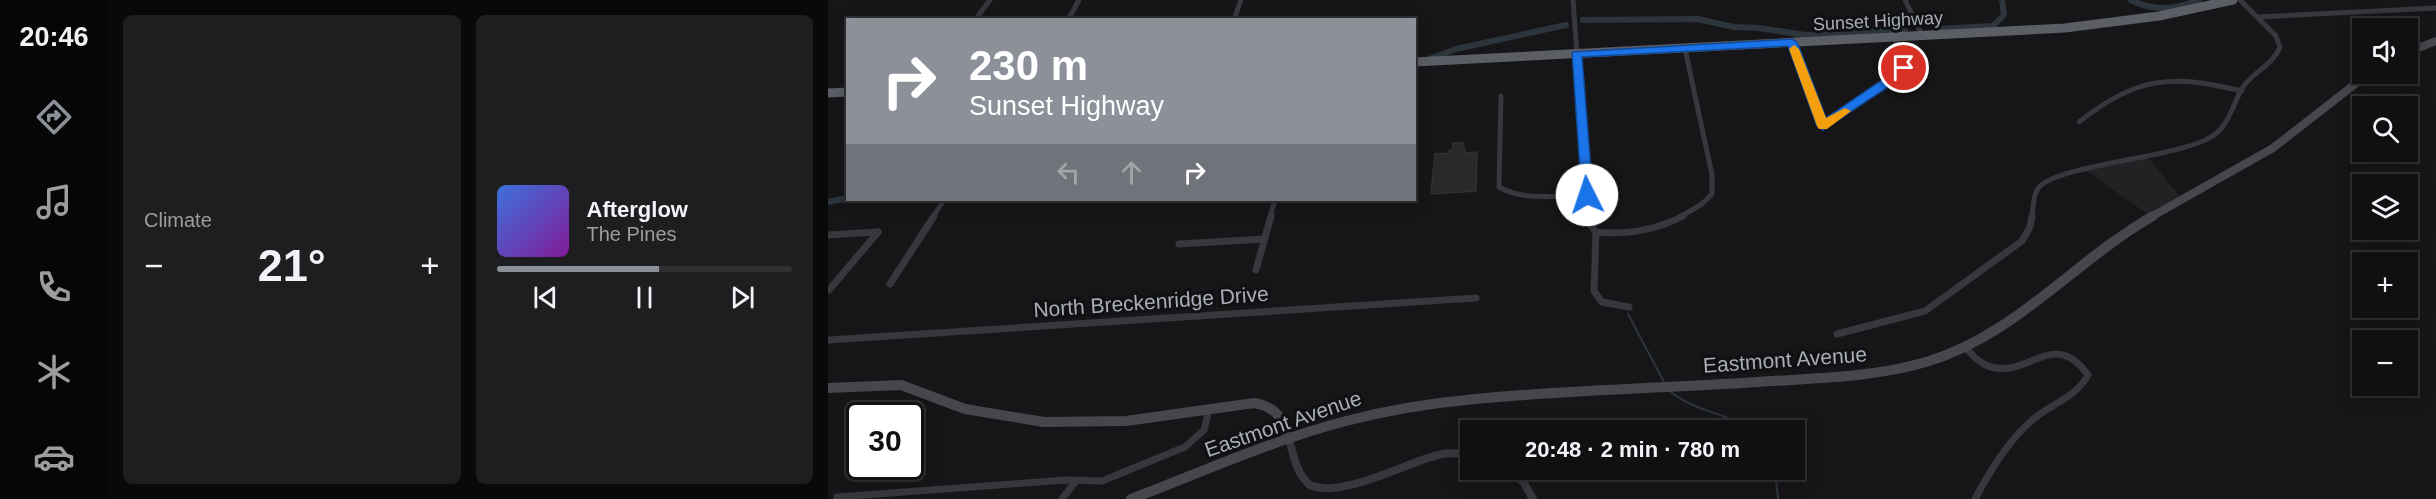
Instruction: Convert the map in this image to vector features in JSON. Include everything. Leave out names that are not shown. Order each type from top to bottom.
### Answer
[{"type":"highway","name":"Sunset Highway","points":[[1416,62],[2097,25],[2159,16],[2233,0]]},
{"type":"highway","points":[[828,93],[846,92]]},
{"type":"main road","points":[[2418,48],[2436,41]]},
{"type":"main road","name":"Eastmont Avenue","points":[[1131,499],[1289,439],[1345,421],[1384,412],[1456,401],[1874,374],[1926,362],[1965,347],[2010,322],[2131,228],[2273,148],[2355,84]]},
{"type":"main road","points":[[828,388],[901,385],[965,409],[1044,422],[1126,421],[1254,403],[1268,405],[1277,410],[1289,439]]},
{"type":"street","points":[[976,18],[990,0]]},
{"type":"street","points":[[1069,18],[1079,0]]},
{"type":"street","points":[[1235,18],[1241,0]]},
{"type":"street","points":[[1573,0],[1587,195],[1590,224],[1596,232],[1594,291],[1602,302],[1629,307]]},
{"type":"street","points":[[1905,0],[1922,35]]},
{"type":"street","points":[[1837,334],[1904,318],[1938,304],[2022,241],[2030,227],[2037,190],[2047,180],[2075,171],[2145,158],[2212,137],[2224,124],[2242,91],[2255,74],[2277,55],[2280,47],[2276,36],[2240,0]]},
{"type":"street","points":[[2258,17],[2436,8]]},
{"type":"street","points":[[1792,42],[1823,126],[1902,72],[1905,61],[1894,37]]},
{"type":"street","points":[[1596,232],[1605,234],[1656,228],[1704,203],[1712,194],[1712,175],[1685,49]]},
{"type":"street","points":[[2079,122],[2096,107],[2121,92],[2133,86],[2151,82],[2199,82],[2242,91]]},
{"type":"street","points":[[1501,96],[1499,187],[1503,191],[1515,194],[1587,195]]},
{"type":"street","points":[[890,284],[943,201]]},
{"type":"street","points":[[1256,270],[1275,201]]},
{"type":"street","points":[[828,235],[878,232],[829,290]]},
{"type":"street","points":[[1179,244],[1264,240]]},
{"type":"street","name":"North Breckenridge Drive","points":[[828,340],[1476,298]]},
{"type":"street","points":[[1965,347],[1983,364],[1996,368],[2053,353],[2068,356],[2082,363],[2088,375],[2084,385],[2038,414],[2015,437],[1998,458],[1975,499]]},
{"type":"street","points":[[837,497],[1076,481],[1093,482],[1113,478],[1185,447],[1204,430],[1209,409]]},
{"type":"street","points":[[1289,439],[1302,479],[1312,488],[1326,491],[1346,491],[1437,455],[1460,453]]},
{"type":"street","points":[[1521,480],[1533,499]]},
{"type":"street","points":[[1062,499],[1076,481]]},
{"type":"shaded area","points":[[2145,158],[2151,161],[2182,199],[2150,216],[2084,169]]},
{"type":"building","points":[[1453,143],[1463,143],[1465,153],[1477,152],[1476,191],[1431,194],[1435,154],[1449,153]]},
{"type":"waterway","points":[[1935,29],[1993,26],[2004,15],[2002,0]]},
{"type":"waterway","points":[[2131,0],[2157,8],[2199,0]]},
{"type":"waterway","points":[[1583,20],[1697,19],[1734,27],[1759,28],[1805,35],[1905,30]]},
{"type":"waterway","points":[[1429,59],[1456,49],[1566,25]]},
{"type":"waterway","points":[[828,202],[846,198]]},
{"type":"waterway","points":[[1628,314],[1665,384]]},
{"type":"waterway","points":[[1670,391],[1700,408],[1734,420]]},
{"type":"waterway","points":[[1776,480],[1778,499]]},
{"type":"slow traffic","points":[[1794,49],[1823,126],[1845,111]]},
{"type":"route","points":[[1587,195],[1576,54],[1792,42],[1823,126],[1893,79],[1904,68]]}]
